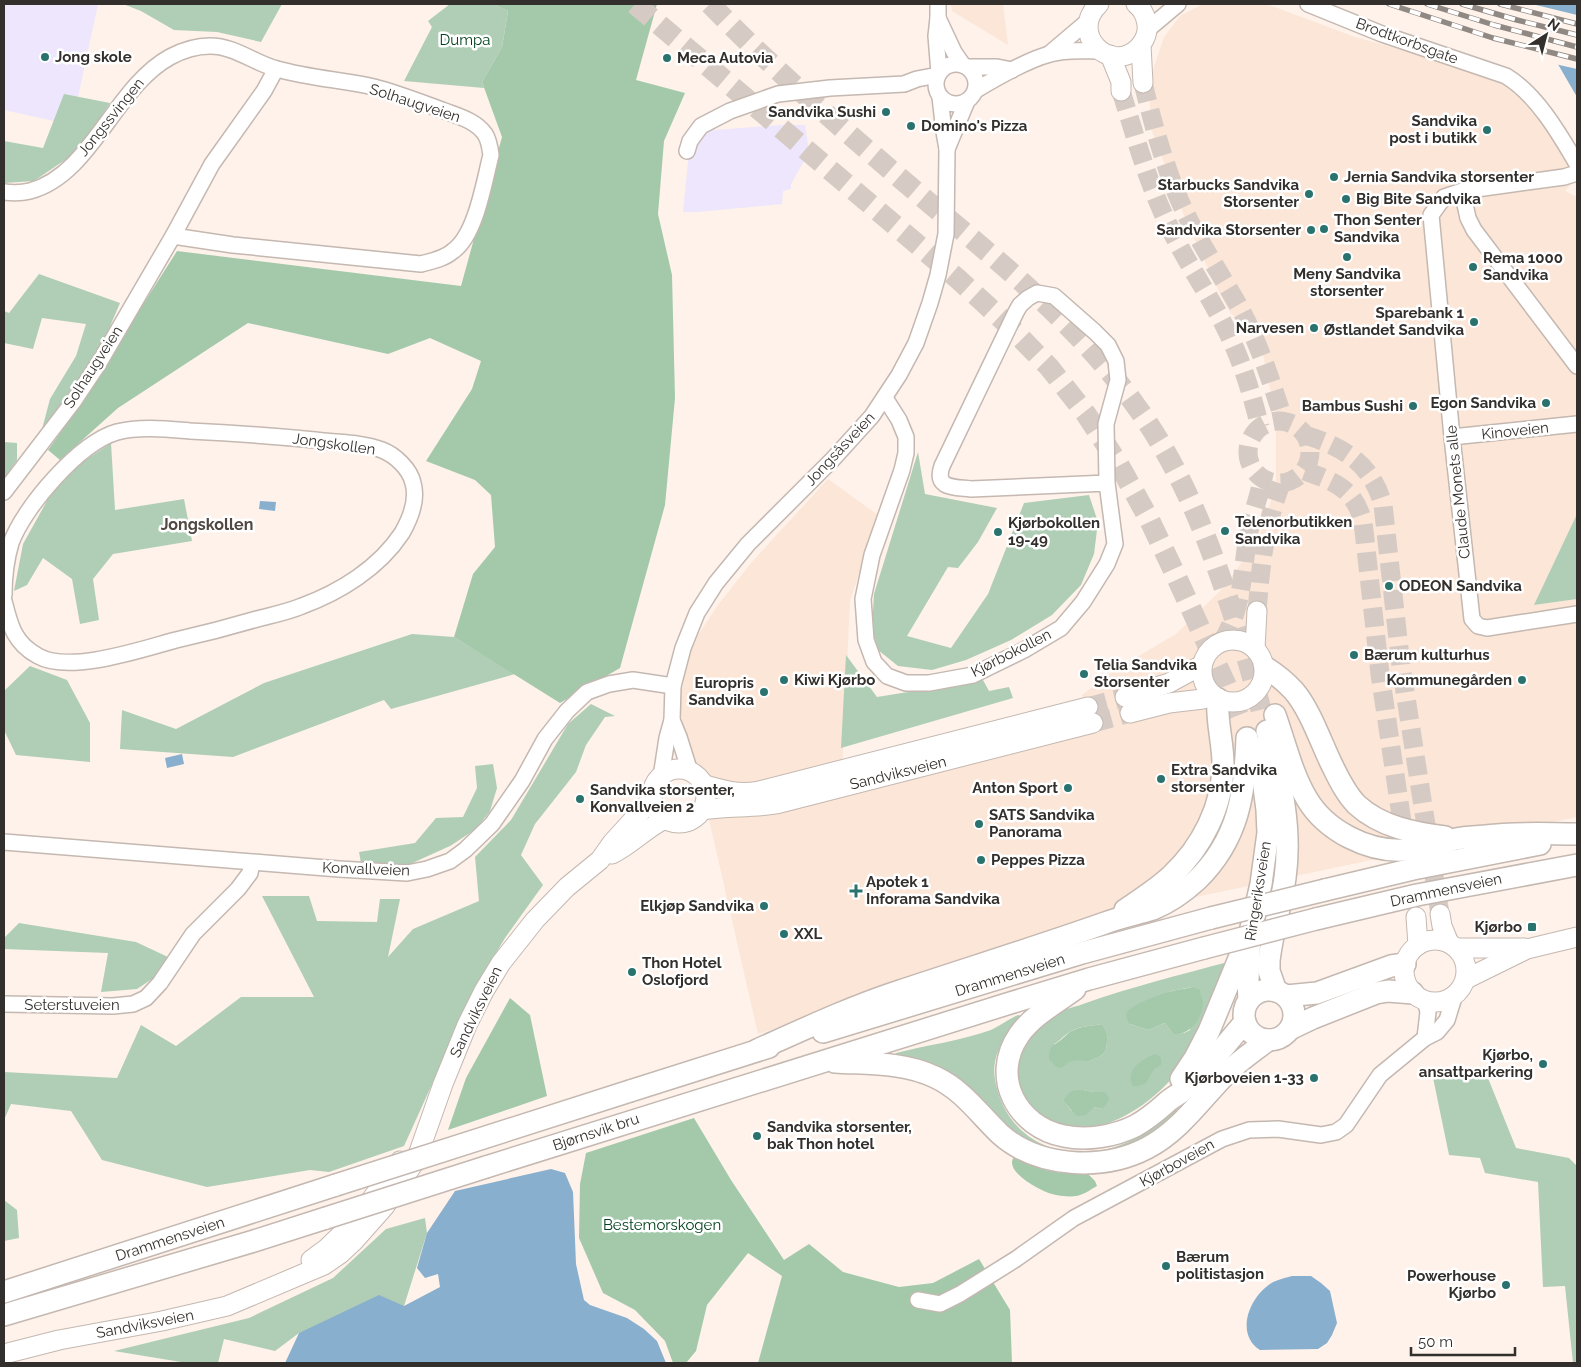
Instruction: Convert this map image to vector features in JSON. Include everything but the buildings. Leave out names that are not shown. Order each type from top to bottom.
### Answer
[{"type":"highway","points":[[1265,667],[1278,676],[1295,693],[1307,712],[1346,791],[1357,804],[1371,814],[1399,829],[1458,839],[1494,835],[1577,835]]},
{"type":"highway","points":[[809,1032],[846,1010],[1107,922],[1148,895],[1170,877],[1189,856],[1206,829],[1218,800],[1223,765],[1216,697]]},
{"type":"highway","name":"Ringeriksveien","points":[[1281,993],[1269,971],[1269,961],[1285,879],[1287,835],[1285,811],[1269,716],[1308,800],[1315,810],[1344,834],[1376,847],[1403,850],[1458,839]]},
{"type":"highway","name":"Ringeriksveien","points":[[1107,922],[1154,908],[1172,898],[1196,881],[1214,860],[1227,839],[1239,811],[1244,783],[1245,731],[1263,779],[1268,826],[1261,884],[1250,932],[1249,1000]]},
{"type":"highway","name":"Drammensveien","points":[[809,1032],[1082,953],[1211,918],[1413,869],[1577,835]]},
{"type":"highway","name":"Drammensveien","points":[[870,1056],[1089,979],[1316,919],[1417,895],[1577,865]]},
{"type":"highway","points":[[1166,1102],[1195,1058],[1209,1031],[1250,932]]},
{"type":"highway","points":[[1281,993],[1293,1006],[1293,1024],[1284,1035],[1277,1039],[1263,1040],[1250,1031],[1245,1022],[1244,1014],[1249,1000],[1254,994],[1268,990],[1281,993],[1317,993],[1391,966],[1405,964]]},
{"type":"highway","points":[[1089,979],[1030,1023],[1014,1043],[1008,1067],[1007,1081],[1011,1093],[1018,1107],[1027,1118],[1046,1130],[1066,1137],[1080,1138],[1107,1135],[1122,1131],[1147,1119],[1166,1102],[1184,1090],[1245,1022]]},
{"type":"highway","points":[[1290,1029],[1376,993],[1388,991],[1419,997]]},
{"type":"highway","name":"Bjørnsvik bru","points":[[336,1185],[809,1032]]},
{"type":"highway","points":[[870,1056],[935,1076],[948,1084],[973,1105],[990,1125],[1006,1139],[1035,1155],[1064,1161],[1099,1162],[1134,1154],[1163,1139],[1188,1116],[1240,1061],[1268,1040]]},
{"type":"highway","name":"Bjørnsvik bru","points":[[326,1218],[819,1062],[870,1056]]},
{"type":"highway","name":"Drammensveien","points":[[4,1292],[336,1185]]},
{"type":"highway","name":"Drammensveien","points":[[4,1314],[326,1218]]},
{"type":"main road","points":[[1136,4],[1144,14],[1143,83]]},
{"type":"main road","points":[[1093,10],[1088,30],[1090,38],[1094,46],[1105,53],[1118,56],[1127,55],[1135,51],[1144,37]]},
{"type":"main road","points":[[1105,53],[1121,82],[1120,91]]},
{"type":"main road","points":[[1255,648],[1257,611]]},
{"type":"main road","points":[[1230,640],[1239,640],[1255,648],[1265,667],[1261,686],[1255,694],[1247,700],[1237,703],[1227,702],[1216,697],[1208,690],[1202,674],[1202,665],[1209,651],[1222,642],[1230,640]]},
{"type":"main road","points":[[1202,665],[1128,705],[1169,703],[1216,697]]},
{"type":"main road","name":"Sandviksveien","points":[[696,778],[732,793],[759,791],[1091,716],[776,804],[702,810]]},
{"type":"main road","points":[[674,770],[696,778],[706,797],[702,810],[695,818],[686,822],[675,823],[665,819],[656,810],[652,799],[654,787],[661,777],[674,770]]},
{"type":"main road","name":"Sandviksveien","points":[[4,1354],[59,1340],[195,1314],[237,1303],[282,1283],[334,1242],[365,1210],[404,1154],[443,1084],[474,1009],[501,962],[546,907],[600,860],[612,843],[652,799]]},
{"type":"main road","name":"Sandviksveien","points":[[600,860],[620,850],[655,824],[665,819]]},
{"type":"main road","points":[[1440,914],[1442,926],[1453,946],[1464,957],[1467,968],[1460,987]]},
{"type":"main road","points":[[1416,918],[1418,945]]},
{"type":"main road","points":[[1527,948],[1460,987],[1442,1002],[1431,1002],[1419,997],[1407,985],[1404,974],[1409,953],[1418,945],[1428,940],[1439,940],[1453,946],[1527,948],[1577,937]]},
{"type":"street","points":[[1144,37],[1178,4]]},
{"type":"street","name":"Brodtkorbsgate","points":[[1308,4],[1382,34],[1506,76],[1526,91],[1568,148],[1577,164]]},
{"type":"street","points":[[1049,54],[1093,10]]},
{"type":"street","points":[[938,11],[936,36],[939,74],[936,85],[940,96],[946,102],[953,104],[960,104],[1012,70],[1049,54],[1075,51],[1105,53]]},
{"type":"street","points":[[938,11],[954,52],[975,77],[971,96]]},
{"type":"street","name":"Jongssvingen","points":[[4,192],[30,191],[49,183],[81,156],[131,90],[145,75],[158,64],[190,48],[210,46],[225,48],[276,69]]},
{"type":"street","points":[[686,151],[690,141],[701,126],[730,111],[778,94],[830,88],[904,84],[939,74],[948,66],[958,64],[1012,70]]},
{"type":"street","name":"Solhaugveien","points":[[4,492],[73,402],[99,363],[173,236],[212,164],[264,91],[276,69],[374,87],[407,98],[475,124],[485,134],[490,146],[491,155],[474,220],[465,238],[454,251],[437,260],[421,264],[233,245],[173,236]]},
{"type":"street","points":[[904,84],[940,96]]},
{"type":"street","name":"Jongsåsveien","points":[[661,777],[672,720],[673,686],[693,620],[716,583],[748,544],[853,438],[885,398],[916,343],[938,275],[946,232],[947,149],[940,96]]},
{"type":"street","name":"Jongsåsveien","points":[[947,149],[971,96]]},
{"type":"street","name":"Claude Monets alle","points":[[1577,172],[1564,177],[1462,191],[1444,197],[1431,215],[1452,437],[1472,619],[1478,626],[1487,628],[1577,614]]},
{"type":"street","points":[[1462,191],[1468,218],[1474,230],[1577,366]]},
{"type":"street","name":"Kjørbokollen","points":[[885,398],[899,420],[906,437],[906,452],[902,470],[872,555],[863,600],[866,640],[874,662],[887,676],[906,682],[930,683],[973,675],[1024,650],[1061,628],[1083,602],[1107,564],[1115,544],[1108,483],[1106,424],[1118,380],[1116,361],[1108,345],[1054,296],[1037,293],[1020,305],[1016,312],[942,466],[940,479],[943,484],[970,489],[1108,483]]},
{"type":"street","name":"Kinoveien","points":[[1452,437],[1577,424]]},
{"type":"street","name":"Jongskollen","points":[[4,595],[8,540],[46,488],[72,460],[100,439],[118,432],[140,429],[206,432],[275,436],[370,446],[386,451],[398,460],[409,473],[414,484],[412,512],[396,542],[373,565],[354,579],[333,593],[300,607],[217,630],[80,662],[40,658],[22,644],[10,628],[4,601]]},
{"type":"street","name":"Konvallveien","points":[[4,842],[252,863],[407,873],[427,869],[450,861],[465,850],[492,824],[522,781],[545,739],[567,711],[587,692],[609,684],[633,680],[673,686]]},
{"type":"street","name":"Jongsåsveien","points":[[672,720],[696,778]]},
{"type":"street","name":"Seterstuveien","points":[[4,1004],[114,1006],[133,1004],[146,998],[160,983],[193,934],[238,889],[250,873],[252,863]]},
{"type":"street","name":"Kjørboveien","points":[[918,1300],[940,1304],[960,1294],[1016,1259],[1074,1218],[1222,1139],[1249,1130],[1278,1129],[1321,1135],[1336,1132],[1346,1124],[1380,1075],[1425,1038],[1438,1032],[1447,1020],[1460,987]]},
{"type":"street","points":[[1419,997],[1428,1012],[1425,1038]]},
{"type":"shaded area","name":"Jong skole","points":[[4,4],[98,4],[72,125],[4,110]]},
{"type":"shaded area","points":[[951,4],[1003,4],[1008,45],[952,11]]},
{"type":"shaded area","points":[[1203,4],[1259,4],[1272,6],[1355,37],[1435,59],[1515,89],[1542,117],[1577,178],[1565,191],[1577,197],[1577,514],[1535,605],[1577,599],[1577,817],[1162,904],[758,1034],[708,815],[688,753],[680,700],[687,660],[698,635],[718,605],[751,563],[828,479],[878,515],[850,601],[841,793],[1092,730],[1082,695],[1115,670],[1176,634],[1225,586],[1258,539],[1276,486],[1276,416],[1256,322],[1243,320],[1231,314],[1221,296],[1187,223],[1150,126],[1150,79],[1164,37],[1180,16]]},
{"type":"shaded area","points":[[805,125],[809,152],[791,184],[791,189],[783,191],[782,204],[683,212],[690,141],[709,126],[715,130]]},
{"type":"green space","points":[[123,4],[282,4],[261,42],[217,32],[174,30],[141,11]]},
{"type":"green space","name":"Dumpa","points":[[450,4],[493,4],[508,11],[502,47],[482,82],[484,88],[404,81],[432,27],[428,21]]},
{"type":"green space","points":[[493,4],[657,4],[636,80],[685,93],[664,141],[658,214],[672,275],[675,398],[665,505],[620,668],[560,703],[454,637],[473,574],[495,547],[491,495],[475,480],[426,461],[472,389],[481,361],[430,338],[388,354],[248,323],[118,408],[60,460],[48,450],[69,421],[177,251],[461,286],[502,137],[482,82],[502,47],[508,11]]},
{"type":"green space","points":[[64,94],[110,103],[78,151],[34,181],[4,183],[4,141],[43,148]]},
{"type":"green space","points":[[39,274],[120,303],[102,345],[41,433],[50,399],[76,356],[86,324],[42,318],[33,349],[4,343],[4,311],[9,313]]},
{"type":"green space","points":[[4,442],[17,443],[17,460],[4,479]]},
{"type":"green space","points":[[111,443],[115,510],[184,499],[192,541],[113,554],[93,579],[99,620],[80,624],[72,579],[43,558],[27,585],[14,591],[23,544],[53,490],[78,465]]},
{"type":"green space","points":[[918,452],[925,494],[997,508],[978,542],[958,568],[948,567],[907,636],[951,648],[988,594],[1024,503],[1089,495],[1098,522],[1094,554],[1081,585],[1052,615],[1011,640],[966,660],[932,670],[898,666],[878,650],[872,627],[874,594]]},
{"type":"green space","points":[[1577,514],[1577,599],[1534,605]]},
{"type":"green space","points":[[412,634],[454,637],[515,674],[391,709],[384,700],[233,757],[120,749],[122,710],[176,729],[264,683]]},
{"type":"green space","points":[[846,655],[877,697],[983,680],[989,691],[1009,687],[1013,698],[841,748]]},
{"type":"green space","points":[[30,666],[67,680],[90,723],[90,762],[16,755],[4,730],[4,691]]},
{"type":"green space","points":[[591,704],[615,716],[605,717],[586,745],[576,772],[535,824],[521,855],[543,885],[505,938],[478,983],[404,1146],[329,1172],[310,1170],[207,1187],[102,1160],[71,1111],[11,1104],[4,1120],[4,1072],[117,1078],[141,1025],[176,1046],[241,997],[314,997],[262,896],[309,896],[317,921],[377,922],[380,899],[400,899],[388,957],[413,929],[479,901],[475,857],[511,820],[568,724]]},
{"type":"green space","points":[[493,764],[497,788],[490,811],[476,829],[450,846],[408,865],[361,863],[359,852],[415,843],[436,818],[463,817],[477,788],[475,766]]},
{"type":"green space","points":[[19,923],[136,942],[168,957],[155,977],[137,989],[101,992],[108,953],[4,949],[4,938]]},
{"type":"green space","points":[[1228,962],[1187,1058],[1170,1081],[1131,1113],[1100,1126],[1068,1127],[1044,1118],[1026,1102],[1017,1081],[1018,1056],[1027,1039],[1052,1016],[1063,1010],[1119,992]],"holes":[[[1192,987],[1190,1030],[1184,1033],[1173,1034],[1165,1023],[1148,1030],[1130,1024],[1161,996],[1171,991]],[[1102,1024],[1107,1033],[1106,1049],[1102,1055],[1087,1062],[1077,1060],[1067,1063],[1054,1044],[1068,1033],[1081,1027]],[[1077,1089],[1105,1092],[1102,1109],[1094,1107],[1072,1111],[1063,1101]]]},
{"type":"green space","points":[[1192,987],[1200,990],[1203,1002],[1198,1020],[1185,1032],[1173,1034],[1165,1023],[1148,1030],[1130,1024],[1126,1014],[1134,1006],[1168,992]]},
{"type":"green space","points":[[510,998],[530,1015],[547,1096],[448,1130],[466,1078]]},
{"type":"green space","points":[[1018,1015],[1022,1016],[999,1049],[994,1069],[995,1081],[1009,1116],[1027,1135],[1038,1142],[1062,1151],[1090,1152],[1104,1150],[1142,1135],[1175,1110],[1179,1112],[1166,1125],[1134,1145],[1095,1155],[1041,1150],[895,1055],[896,1053],[979,1034],[991,1030]]},
{"type":"green space","points":[[1102,1024],[1107,1033],[1107,1045],[1099,1057],[1087,1062],[1073,1061],[1061,1068],[1056,1067],[1049,1059],[1052,1047],[1070,1032],[1082,1027]]},
{"type":"green space","points":[[1156,1054],[1161,1058],[1161,1065],[1154,1069],[1146,1083],[1133,1086],[1131,1075],[1133,1070],[1146,1058]]},
{"type":"green space","points":[[1431,1068],[1488,1078],[1516,1148],[1569,1158],[1577,1166],[1577,1363],[1573,1363],[1565,1286],[1543,1287],[1538,1182],[1485,1173],[1480,1158],[1449,1155]]},
{"type":"green space","points":[[1078,1089],[1105,1092],[1109,1098],[1102,1109],[1094,1107],[1086,1115],[1077,1116],[1063,1101],[1070,1092]]},
{"type":"green space","name":"Bestemorskogen","points":[[694,1118],[731,1180],[784,1260],[809,1244],[843,1272],[899,1287],[933,1283],[979,1259],[1010,1310],[1012,1363],[758,1363],[782,1276],[748,1253],[707,1305],[696,1351],[686,1363],[673,1363],[665,1341],[635,1310],[603,1293],[579,1238],[580,1184],[586,1153]]},
{"type":"green space","points":[[1015,1156],[1033,1166],[1049,1171],[1087,1173],[1097,1186],[1076,1196],[1061,1196],[1046,1192],[1031,1184],[1017,1173],[1012,1162]]},
{"type":"green space","points":[[4,1200],[17,1210],[19,1238],[4,1241]]},
{"type":"green space","points":[[425,1218],[427,1233],[404,1306],[299,1333],[275,1351],[224,1339],[218,1363],[187,1363],[114,1351],[249,1318],[333,1278],[386,1229]]},
{"type":"water","points":[[1534,4],[1577,4],[1577,97],[1537,28]]},
{"type":"water","points":[[260,501],[276,502],[275,511],[259,509]]},
{"type":"water","points":[[182,754],[184,764],[167,768],[165,758]]},
{"type":"water","points":[[551,1169],[565,1173],[573,1192],[576,1264],[584,1300],[590,1305],[627,1318],[644,1329],[657,1341],[666,1363],[285,1363],[299,1333],[379,1295],[404,1306],[440,1287],[438,1274],[425,1278],[417,1268],[427,1233],[455,1191]]},
{"type":"water","points":[[1292,1276],[1311,1276],[1330,1291],[1337,1323],[1332,1335],[1327,1343],[1318,1349],[1260,1350],[1252,1343],[1248,1335],[1248,1316],[1251,1307],[1256,1298],[1270,1284]]},
{"type":"pier","points":[[1532,4],[1577,15],[1577,69],[1555,64],[1534,29]]},
{"type":"tunnel","points":[[635,4],[958,279],[1007,324],[1049,367],[1086,414],[1118,463],[1149,519],[1226,685],[1242,725]]},
{"type":"tunnel","points":[[710,4],[816,105],[1011,272],[1065,323],[1114,377],[1136,406],[1165,452],[1201,525],[1248,660],[1263,719]]},
{"type":"tunnel","points":[[1143,83],[1166,165],[1176,192],[1199,238],[1242,312],[1265,365],[1284,421]]},
{"type":"tunnel","points":[[1121,91],[1142,158],[1161,208],[1176,239],[1226,328],[1241,364],[1260,427]]},
{"type":"tunnel","points":[[1279,421],[1291,423],[1301,430],[1308,440],[1310,452],[1308,464],[1301,474],[1291,481],[1279,483],[1267,481],[1257,474],[1250,464],[1248,452],[1250,440],[1257,430],[1267,423],[1279,421]]},
{"type":"tunnel","points":[[1305,435],[1332,445],[1354,459],[1372,478],[1383,505],[1401,666],[1440,914]]},
{"type":"tunnel","points":[[1305,471],[1334,483],[1349,494],[1359,510],[1363,522],[1380,674],[1415,909]]},
{"type":"tunnel","points":[[1222,642],[1235,614],[1239,600],[1247,542],[1262,478]]},
{"type":"tunnel","points":[[1257,611],[1267,531],[1281,484]]},
{"type":"tunnel","points":[[1088,707],[1125,697]]},
{"type":"tunnel","points":[[1093,723],[1130,713]]},
{"type":"railway","points":[[1389,4],[1493,38],[1577,59]]},
{"type":"railway","points":[[1427,4],[1494,25],[1577,47]]},
{"type":"railway","points":[[1462,4],[1577,35]]},
{"type":"railway","points":[[1500,4],[1577,24]]},
{"type":"place","name":"Jong skole","points":[[45,57]]},
{"type":"place","name":"Meca Autovia","points":[[667,58]]},
{"type":"place","name":"Sandvika Sushi","points":[[886,112]]},
{"type":"place","name":"Domino's Pizza","points":[[911,126]]},
{"type":"place","name":"Sandvika post i butikk","points":[[1487,130]]},
{"type":"place","name":"Jernia Sandvika storsenter","points":[[1334,177]]},
{"type":"place","name":"Starbucks Sandvika Storsenter","points":[[1309,194]]},
{"type":"place","name":"Big Bite Sandvika","points":[[1346,199]]},
{"type":"place","name":"Thon Senter Sandvika","points":[[1324,229]]},
{"type":"place","name":"Sandvika Storsenter","points":[[1311,230]]},
{"type":"place","name":"Meny Sandvika storsenter","points":[[1347,257]]},
{"type":"place","name":"Rema 1000 Sandvika","points":[[1473,267]]},
{"type":"place","name":"Sparebank 1 Østlandet Sandvika","points":[[1474,322]]},
{"type":"place","name":"Narvesen","points":[[1314,328]]},
{"type":"place","name":"Egon Sandvika","points":[[1546,403]]},
{"type":"place","name":"Bambus Sushi","points":[[1413,406]]},
{"type":"place","name":"Telenorbutikken Sandvika","points":[[1225,531]]},
{"type":"place","name":"Kjørbokollen 19-49","points":[[998,532]]},
{"type":"place","name":"ODEON Sandvika","points":[[1389,586]]},
{"type":"place","name":"Bærum kulturhus","points":[[1354,655]]},
{"type":"place","name":"Telia Sandvika Storsenter","points":[[1084,674]]},
{"type":"place","name":"Kiwi Kjørbo","points":[[784,680]]},
{"type":"place","name":"Kommunegården","points":[[1522,680]]},
{"type":"place","name":"Europris Sandvika","points":[[764,692]]},
{"type":"place","name":"Extra Sandvika storsenter","points":[[1161,779]]},
{"type":"place","name":"Anton Sport","points":[[1068,788]]},
{"type":"place","name":"Sandvika storsenter, Konvallveien 2","points":[[580,799]]},
{"type":"place","name":"SATS Sandvika Panorama","points":[[979,824]]},
{"type":"place","name":"Peppes Pizza","points":[[981,860]]},
{"type":"place","name":"Apotek 1 Inforama Sandvika","points":[[856,891]]},
{"type":"place","name":"Elkjøp Sandvika","points":[[764,906]]},
{"type":"place","name":"Kjørbo","points":[[1532,927]]},
{"type":"place","name":"XXL","points":[[784,934]]},
{"type":"place","name":"Thon Hotel Oslofjord","points":[[632,972]]},
{"type":"place","name":"Kjørbo, ansattparkering","points":[[1543,1064]]},
{"type":"place","name":"Kjørboveien 1-33","points":[[1314,1078]]},
{"type":"place","name":"Sandvika storsenter, bak Thon hotel","points":[[757,1136]]},
{"type":"place","name":"Bærum politistasjon","points":[[1166,1266]]},
{"type":"place","name":"Powerhouse Kjørbo","points":[[1506,1285]]},
{"type":"district","name":"Jongskollen","points":[[207,524]]}]
